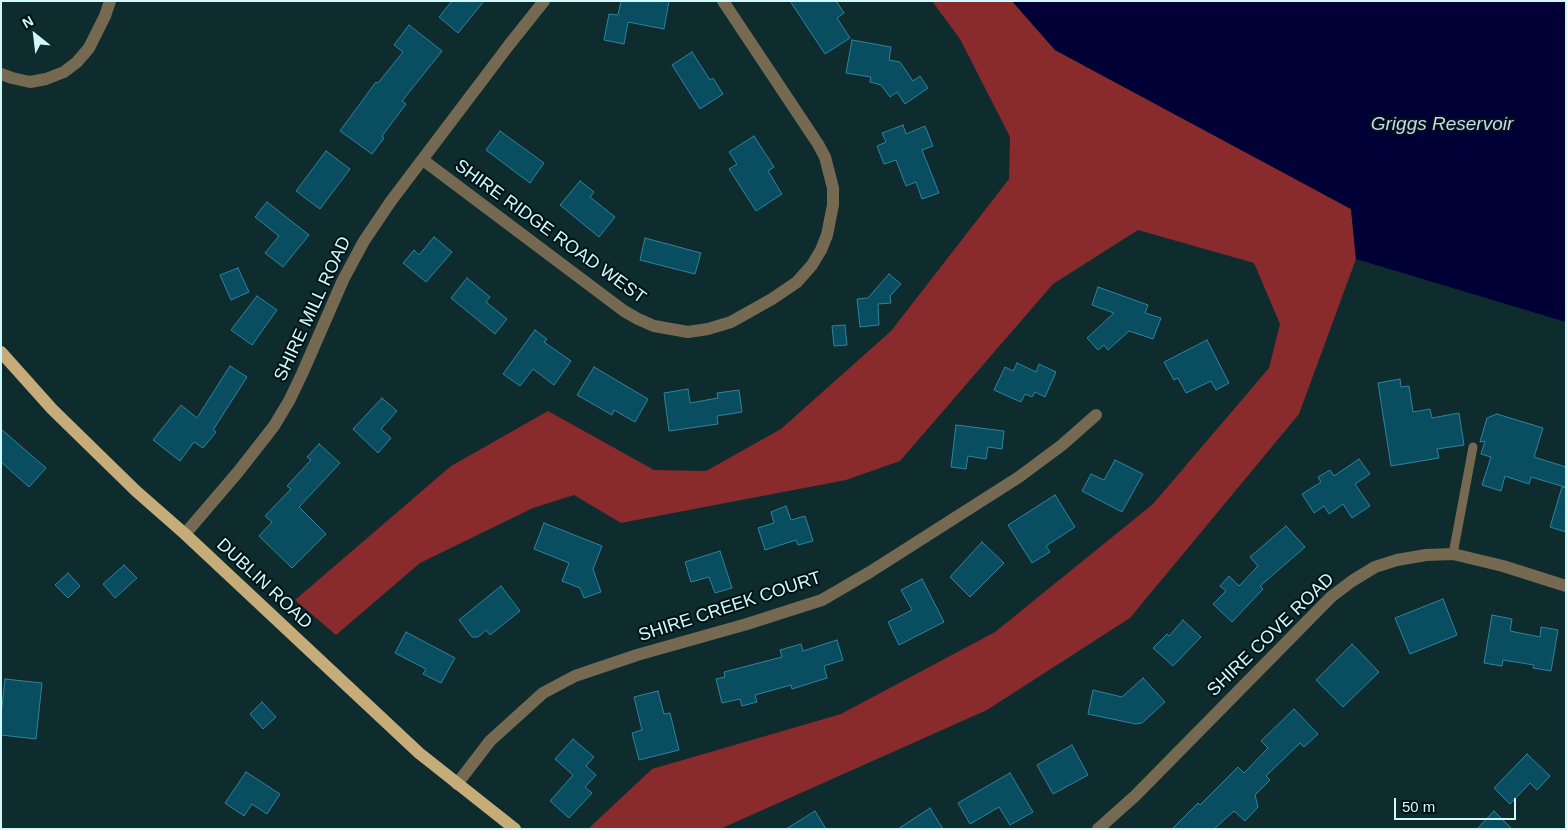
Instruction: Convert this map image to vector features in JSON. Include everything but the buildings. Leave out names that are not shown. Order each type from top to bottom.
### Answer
[{"type":"main road","name":"DUBLIN ROAD","points":[[1,352],[52,409],[136,491],[419,753],[515,829]]},
{"type":"street","points":[[1,74],[30,82],[46,80],[64,72],[77,62],[89,48],[105,16],[110,1]]},
{"type":"street","name":"SHIRE MILL ROAD","points":[[184,534],[238,472],[274,426],[292,394],[343,280],[364,242],[391,201],[509,44],[544,1]]},
{"type":"street","name":"SHIRE RIDGE ROAD WEST","points":[[423,160],[624,311],[654,326],[688,332],[708,329],[730,322],[772,299],[797,282],[812,265],[827,235],[833,205],[833,188],[825,157],[818,144],[723,1]]},
{"type":"street","name":"SHIRE CREEK COURT","points":[[457,784],[490,741],[543,693],[574,676],[628,658],[747,624],[822,600],[870,572],[1019,477],[1062,445],[1096,414]]},
{"type":"street","name":"SHIRE COVE ROAD","points":[[1098,829],[1135,796],[1331,597],[1352,581],[1375,568],[1406,558],[1453,554],[1503,566],[1566,586]]},
{"type":"lane","points":[[1453,554],[1473,447]]},
{"type":"shaded area","points":[[932,1],[1012,1],[1055,50],[1351,209],[1356,259],[1299,414],[1130,618],[987,710],[720,829],[588,829],[652,769],[841,714],[995,632],[1153,504],[1269,368],[1280,324],[1254,263],[1138,230],[1053,284],[900,461],[846,480],[621,523],[574,495],[533,508],[420,563],[336,635],[295,600],[451,466],[548,411],[654,470],[706,471],[781,429],[891,331],[1009,179],[1010,137],[960,39]]},
{"type":"water","name":"Griggs Reservoir","points":[[1012,1],[1566,1],[1566,322],[1356,259],[1351,209],[1055,50]]}]
